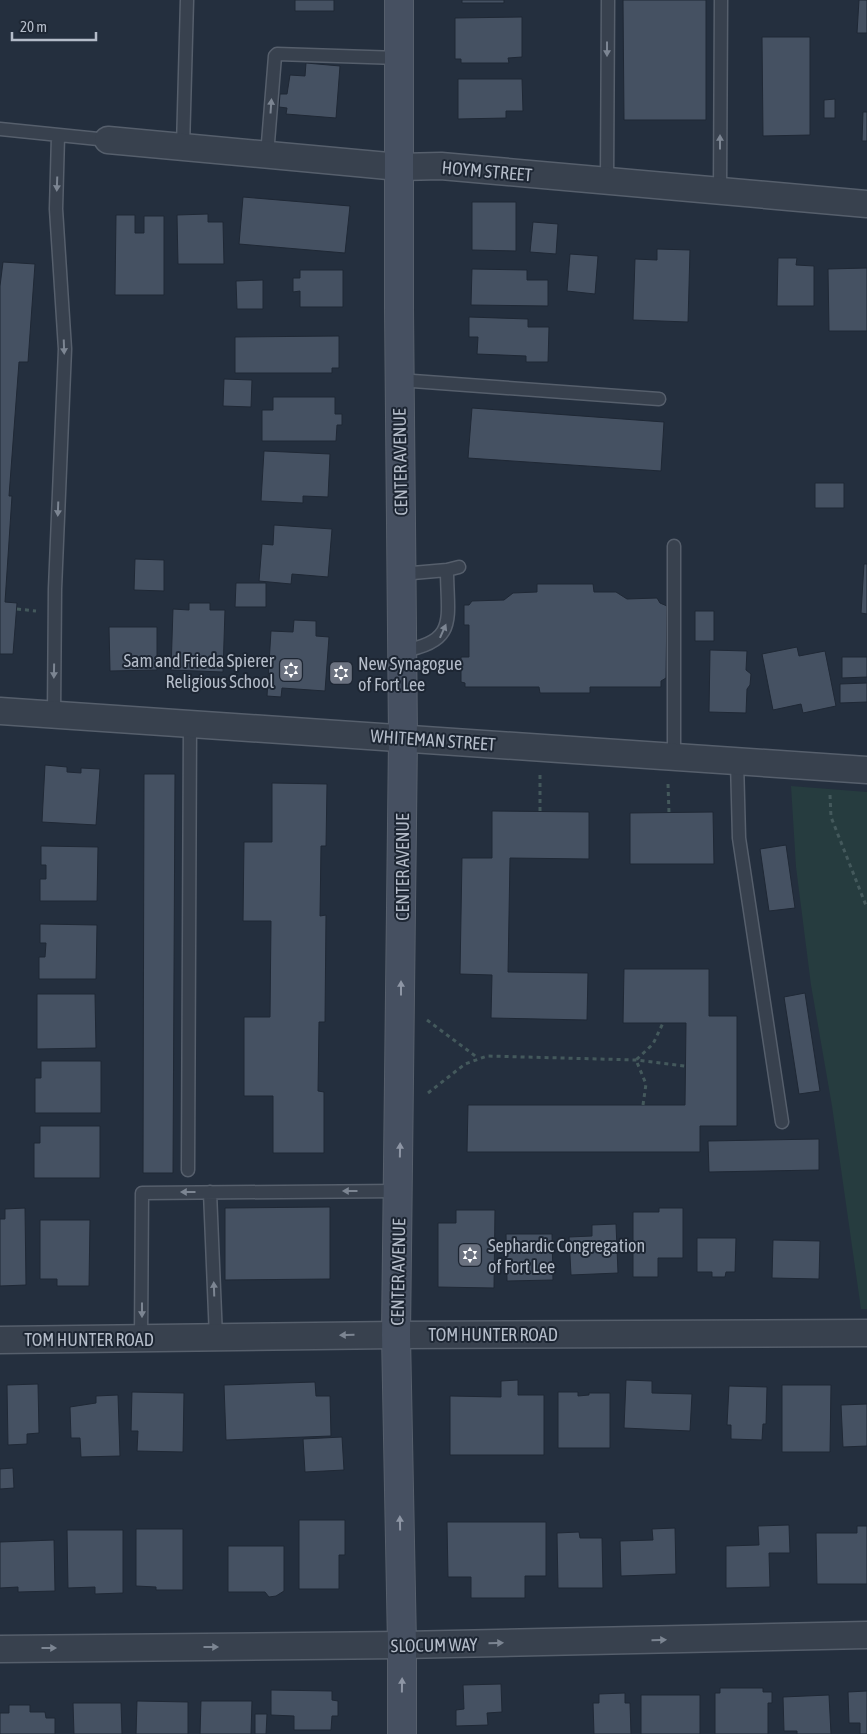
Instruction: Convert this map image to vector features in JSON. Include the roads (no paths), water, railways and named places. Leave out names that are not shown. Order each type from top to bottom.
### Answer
[{"type":"main road","name":"CENTER AVENUE","points":[[399,0],[399,380],[403,738],[396,1335],[402,1734]]},
{"type":"street","name":"HOYM STREET","points":[[108,140],[399,167],[441,166],[867,204]]},
{"type":"street","name":"WHITEMAN STREET","points":[[0,711],[867,770]]},
{"type":"street","name":"TOM HUNTER ROAD","points":[[0,1340],[396,1335],[867,1333]]},
{"type":"street","name":"SLOCUM WAY","points":[[0,1649],[402,1645],[867,1635]]},
{"type":"lane","points":[[183,147],[187,0]]},
{"type":"lane","points":[[607,181],[608,0]]},
{"type":"lane","points":[[720,191],[721,0]]},
{"type":"lane","points":[[267,155],[275,56],[278,54],[399,58]]},
{"type":"lane","points":[[0,129],[108,140]]},
{"type":"lane","points":[[54,714],[55,597],[65,350],[56,209],[58,136]]},
{"type":"lane","points":[[399,380],[659,399]]},
{"type":"lane","points":[[674,546],[674,757]]},
{"type":"lane","points":[[402,574],[453,568],[443,635],[431,645],[402,651]]},
{"type":"lane","points":[[188,1170],[190,724]]},
{"type":"lane","points":[[737,761],[739,838],[782,1122]]},
{"type":"lane","points":[[141,1339],[142,1193],[399,1191]]},
{"type":"lane","points":[[210,1192],[216,1338]]},
{"type":"place","name":"Sam and Frieda Spierer Religious School","points":[[291,670]]},
{"type":"place","name":"New Synagogue of Fort Lee","points":[[341,673]]},
{"type":"place","name":"Sephardic Congregation of Fort Lee","points":[[470,1255]]}]
